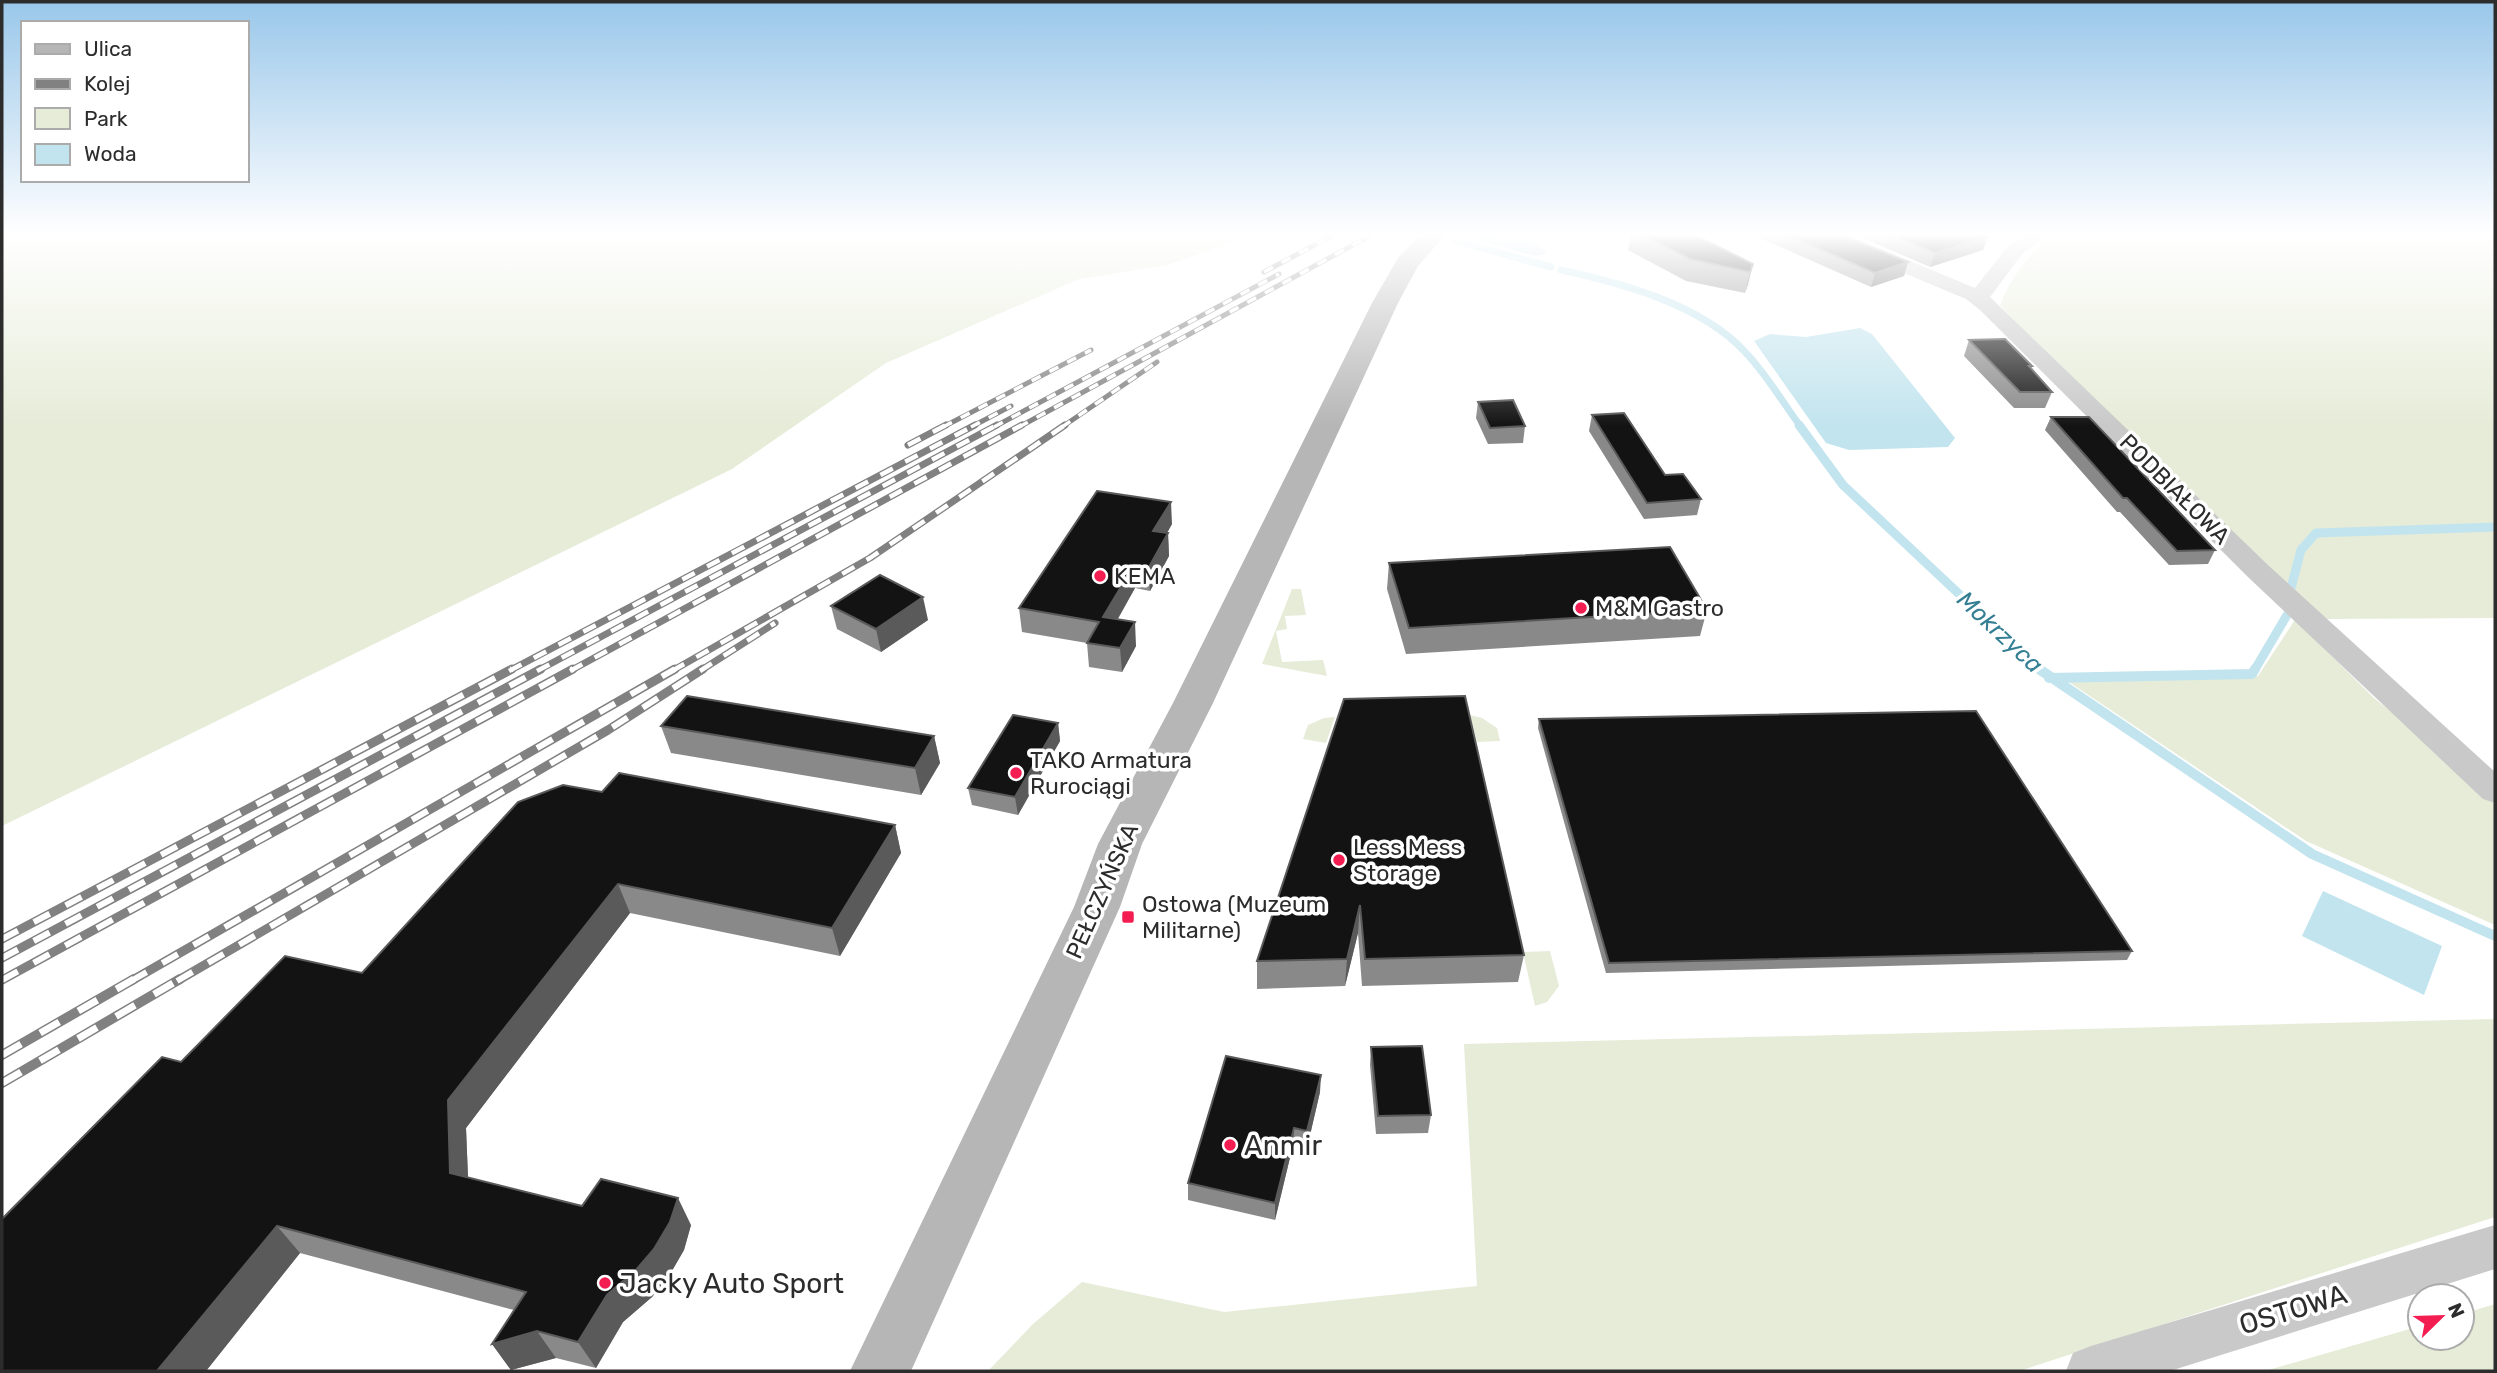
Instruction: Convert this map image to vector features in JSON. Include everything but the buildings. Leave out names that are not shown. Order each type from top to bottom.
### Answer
[{"type":"main road","name":"PEŁCZYŃSKA","points":[[880,1371],[1097,907],[1120,844],[1193,703],[1389,297]]},
{"type":"street","name":"PODBIAŁOWA","points":[[1979,298],[2259,572],[2495,791]]},
{"type":"street","name":"OSTOWA","points":[[2091,1371],[2495,1247]]},
{"type":"green space","points":[[2,297],[1037,297],[886,363],[732,469],[2,826]]},
{"type":"green space","points":[[2004,297],[2495,297],[2495,618],[2322,619],[2043,353],[2000,305]]},
{"type":"green space","points":[[1292,589],[1301,589],[1306,615],[1285,616],[1287,629],[1276,631],[1282,662],[1323,660],[1327,676],[1262,664]]},
{"type":"green space","points":[[2295,620],[2374,698],[2432,745],[2495,804],[2495,925],[2306,841],[2069,682],[2258,676]]},
{"type":"green space","points":[[1470,715],[1482,718],[1497,728],[1500,741],[1477,742]]},
{"type":"green space","points":[[1335,717],[1326,743],[1303,739],[1308,725],[1324,718]]},
{"type":"green space","points":[[1550,951],[1559,986],[1547,1002],[1535,1006],[1523,952]]},
{"type":"green space","points":[[2495,1019],[2495,1217],[2019,1371],[988,1371],[1033,1324],[1082,1282],[1224,1312],[1477,1286],[1464,1044]]},
{"type":"green space","points":[[2495,1304],[2495,1371],[2265,1371],[2406,1330],[2406,1352],[2476,1352],[2476,1310]]},
{"type":"water","points":[[1860,328],[1872,334],[1955,438],[1948,447],[1849,450],[1826,443],[1754,341],[1770,334],[1806,337]]},
{"type":"water","points":[[2323,891],[2442,946],[2424,995],[2302,936]]},
{"type":"waterway","name":"Mokrzyca","points":[[1657,297],[1685,309],[1728,336],[1754,362],[1801,427]]},
{"type":"waterway","name":"Mokrzyca","points":[[1799,425],[1843,485],[2041,671]]},
{"type":"waterway","points":[[2291,588],[2301,550],[2316,533],[2495,527]]},
{"type":"waterway","points":[[2254,671],[2287,615]]},
{"type":"waterway","name":"Mokrzyca","points":[[2039,669],[2052,678]]},
{"type":"waterway","points":[[2052,678],[2252,674],[2255,669]]},
{"type":"waterway","name":"Mokrzyca","points":[[2052,678],[2312,854],[2495,936]]},
{"type":"railway","points":[[994,427],[1236,297]]},
{"type":"railway","points":[[1019,427],[1257,297]]},
{"type":"railway","points":[[943,427],[1091,350]]},
{"type":"railway","points":[[1062,427],[1157,362]]},
{"type":"railway","points":[[971,427],[1011,406]]},
{"type":"railway","points":[[908,445],[946,425]]},
{"type":"railway","points":[[509,671],[975,425]]},
{"type":"railway","points":[[537,671],[997,425]]},
{"type":"railway","points":[[570,671],[1022,425]]},
{"type":"railway","points":[[672,671],[870,558],[1065,425]]},
{"type":"railway","points":[[700,671],[775,623]]},
{"type":"railway","points":[[2,939],[512,669]]},
{"type":"railway","points":[[2,958],[541,669]]},
{"type":"railway","points":[[2,980],[573,669]]},
{"type":"railway","points":[[131,981],[675,669]]},
{"type":"railway","points":[[177,981],[608,730],[703,669]]},
{"type":"railway","points":[[2,1055],[134,979]]},
{"type":"railway","points":[[2,1083],[180,979]]},
{"type":"place","name":"KEMA","points":[[1100,576]]},
{"type":"place","name":"M&M Gastro","points":[[1581,608]]},
{"type":"place","name":"TAKO Armatura Rurociągi","points":[[1016,773]]},
{"type":"place","name":"Less Mess Storage","points":[[1339,860]]},
{"type":"place","name":"Ostowa (Muzeum Militarne)","points":[[1128,917]]},
{"type":"place","name":"Anmir","points":[[1230,1145]]},
{"type":"place","name":"Jacky Auto Sport","points":[[605,1283]]}]
